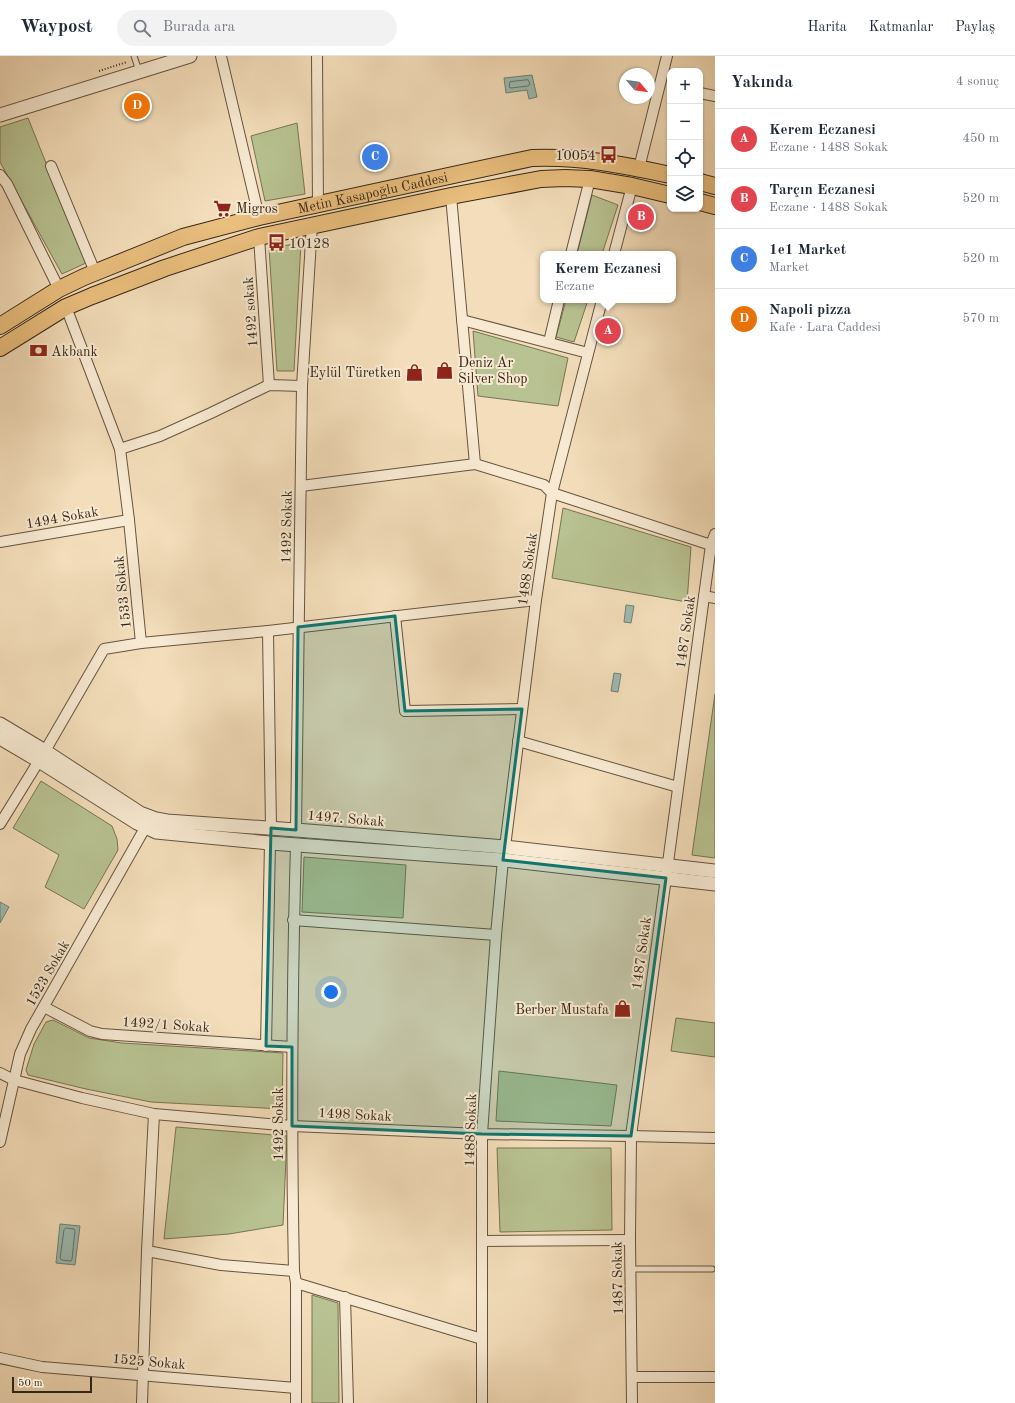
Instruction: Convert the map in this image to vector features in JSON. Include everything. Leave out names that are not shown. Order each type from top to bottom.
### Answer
[{"type":"main road","name":"Metin Kasapoğlu Caddesi","points":[[0,326],[59,289],[95,272],[183,237],[259,217],[532,158],[557,157],[599,161],[667,174]]},
{"type":"main road","name":"Metin Kasapoğlu Caddesi","points":[[0,348],[66,307],[165,268],[259,237],[451,196],[541,179],[590,179],[632,186],[667,194]]},
{"type":"main road","points":[[703,183],[715,186]]},
{"type":"main road","points":[[703,203],[715,206]]},
{"type":"street","points":[[0,115],[190,56]]},
{"type":"street","points":[[220,56],[259,217]]},
{"type":"street","points":[[317,56],[318,205]]},
{"type":"street","points":[[639,168],[665,83],[667,56]]},
{"type":"street","points":[[703,94],[715,96]]},
{"type":"street","points":[[51,166],[95,272]]},
{"type":"street","points":[[0,175],[59,289]]},
{"type":"street","points":[[572,251],[590,179]]},
{"type":"street","points":[[615,251],[632,186]]},
{"type":"street","points":[[451,196],[475,464]]},
{"type":"street","name":"1492 Sokak","points":[[296,830],[302,386],[312,225]]},
{"type":"street","name":"1492 sokak","points":[[259,237],[269,385]]},
{"type":"street","points":[[549,342],[558,303]]},
{"type":"street","name":"1488 Sokak","points":[[505,847],[536,600],[552,493],[601,303]]},
{"type":"street","name":"1533 Sokak","points":[[0,824],[42,756],[104,649],[141,643],[129,520],[120,449],[66,307]]},
{"type":"street","points":[[462,320],[588,353]]},
{"type":"street","points":[[120,449],[160,436],[269,385],[302,386]]},
{"type":"street","points":[[301,486],[475,464],[544,485],[552,493],[710,545]]},
{"type":"street","name":"1494 Sokak","points":[[0,542],[129,520]]},
{"type":"street","name":"1487 Sokak","points":[[632,1403],[630,1269],[631,1136],[710,545],[715,534]]},
{"type":"street","points":[[704,596],[715,598]]},
{"type":"street","points":[[141,643],[268,631],[536,600]]},
{"type":"street","points":[[396,616],[405,711],[522,709]]},
{"type":"street","points":[[266,1046],[271,828],[268,631]]},
{"type":"street","name":"1497. Sokak","points":[[0,724],[118,812],[145,828],[156,832],[270,843],[667,872],[715,872]]},
{"type":"street","name":"1497. Sokak","points":[[0,738],[42,756],[140,813],[167,821],[505,847],[667,872],[715,884]]},
{"type":"street","points":[[518,741],[678,787]]},
{"type":"street","name":"1523 Sokak","points":[[0,1142],[20,1054],[31,1029],[145,828]]},
{"type":"street","points":[[296,830],[296,844]]},
{"type":"street","name":"1492 Sokak","points":[[296,844],[293,920],[292,1046],[294,1271],[296,1283],[296,1403]]},
{"type":"street","points":[[503,860],[505,847]]},
{"type":"street","name":"1488 Sokak","points":[[482,1403],[482,1134],[496,935],[503,860]]},
{"type":"street","points":[[293,920],[496,935]]},
{"type":"street","name":"1492/1 Sokak","points":[[44,1007],[90,1031],[102,1034],[266,1046],[292,1046]]},
{"type":"street","name":"1498 Sokak","points":[[0,1073],[14,1080],[82,1098],[154,1114],[292,1126],[482,1134],[715,1138]]},
{"type":"street","points":[[142,1403],[147,1251],[154,1114]]},
{"type":"street","points":[[482,1241],[630,1240]]},
{"type":"street","points":[[147,1251],[221,1265],[294,1271]]},
{"type":"street","points":[[296,1283],[482,1339]]},
{"type":"street","points":[[345,1297],[348,1403]]},
{"type":"street","name":"1525 Sokak","points":[[0,1358],[42,1367],[142,1374],[296,1388]]},
{"type":"street","points":[[632,1377],[715,1377]]},
{"type":"lane","points":[[134,56],[139,72]]},
{"type":"lane","points":[[630,1269],[712,1269]]},
{"type":"highlighted area","points":[[395,616],[405,711],[522,709],[503,860],[666,878],[631,1136],[482,1134],[292,1126],[292,1047],[266,1046],[271,828],[296,830],[298,627]]},
{"type":"green space","points":[[28,118],[86,263],[62,274],[0,162],[0,127]]},
{"type":"green space","points":[[297,123],[305,194],[265,201],[251,136]]},
{"type":"green space","points":[[592,195],[618,205],[603,251],[578,251]]},
{"type":"green space","points":[[301,243],[294,371],[277,371],[269,248]]},
{"type":"green space","points":[[565,303],[587,303],[574,342],[556,337]]},
{"type":"green space","points":[[473,331],[568,358],[558,406],[478,396]]},
{"type":"green space","points":[[563,508],[691,547],[687,602],[552,578]]},
{"type":"green space","points":[[715,694],[715,858],[692,855]]},
{"type":"green space","points":[[41,781],[112,826],[117,839],[118,850],[84,909],[45,887],[59,855],[13,828]]},
{"type":"green space","points":[[304,857],[406,865],[403,918],[302,912]]},
{"type":"green space","points":[[676,1018],[715,1023],[715,1057],[671,1051]]},
{"type":"green space","points":[[53,1020],[89,1038],[122,1043],[283,1053],[282,1109],[151,1102],[86,1089],[28,1075],[26,1070],[34,1044],[46,1022]]},
{"type":"green space","points":[[499,1071],[617,1085],[611,1126],[496,1121]]},
{"type":"green space","points":[[176,1127],[287,1136],[283,1225],[229,1234],[164,1239]]},
{"type":"green space","points":[[497,1148],[611,1148],[612,1230],[500,1232]]},
{"type":"green space","points":[[312,1295],[338,1303],[339,1403],[312,1403]]},
{"type":"water","points":[[532,75],[537,97],[529,99],[527,90],[506,93],[504,78]]},
{"type":"water","points":[[626,605],[634,606],[631,623],[624,622]]},
{"type":"water","points":[[614,673],[621,674],[618,692],[611,691]]},
{"type":"water","points":[[0,902],[9,907],[0,923]]},
{"type":"water","points":[[60,1224],[80,1226],[75,1265],[56,1263]]},
{"type":"place","name":"Napoli pizza","points":[[137,106]]},
{"type":"place","name":"10054","points":[[609,155]]},
{"type":"place","name":"1e1 Market","points":[[375,157]]},
{"type":"place","name":"Migros","points":[[223,208]]},
{"type":"place","name":"Tarçın Eczanesi","points":[[641,217]]},
{"type":"place","name":"10128","points":[[276,243]]},
{"type":"place","name":"Kerem Eczanesi","points":[[608,331]]},
{"type":"place","name":"Akbank","points":[[38,351]]},
{"type":"place","name":"Deniz Ar Silver Shop","points":[[445,370]]},
{"type":"place","name":"Eylül Türetken","points":[[414,372]]},
{"type":"place","name":"Berber Mustafa","points":[[622,1009]]}]
